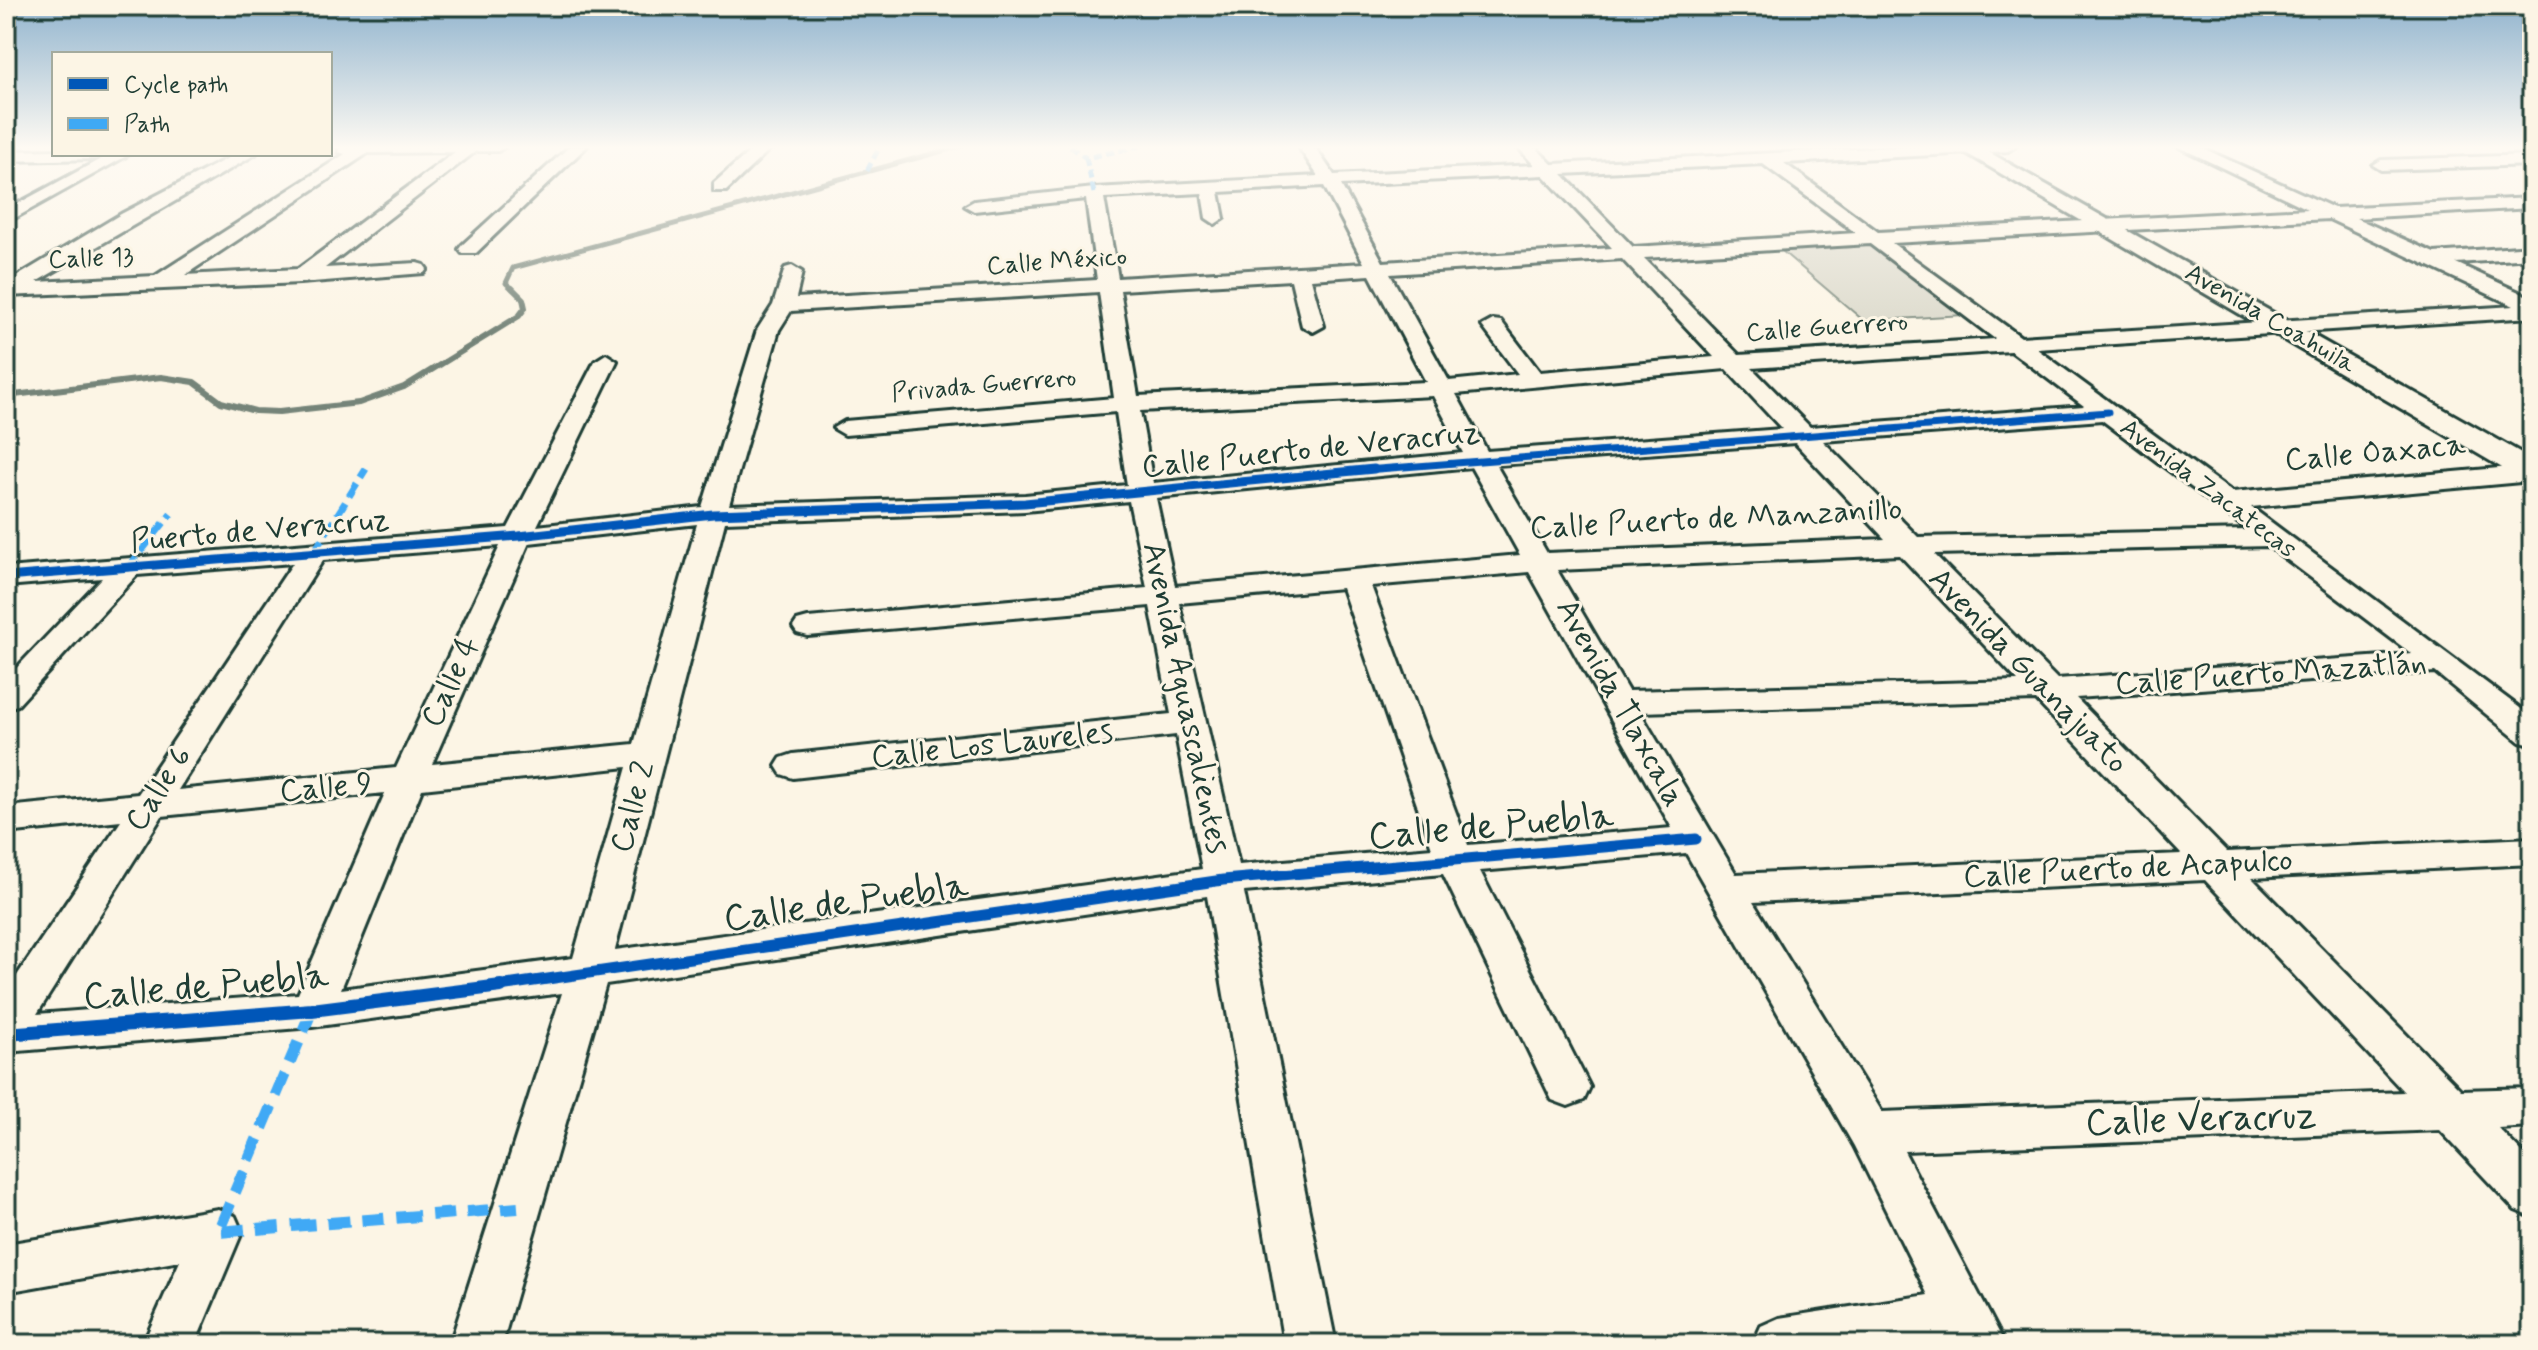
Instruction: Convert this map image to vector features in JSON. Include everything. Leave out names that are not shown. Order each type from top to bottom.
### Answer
[{"type":"street","points":[[8,290],[145,209]]},
{"type":"street","points":[[155,285],[271,209]]},
{"type":"street","points":[[300,277],[390,209]]},
{"type":"street","points":[[469,249],[512,209]]},
{"type":"street","name":"Avenida Aguascalientes","points":[[1097,209],[1141,492],[1223,880],[1310,1344]]},
{"type":"street","points":[[1214,209],[1215,218]]},
{"type":"street","name":"Avenida Tlaxcala","points":[[1345,209],[1444,388],[1479,459],[1541,562],[1725,889],[1870,1132],[1971,1330]]},
{"type":"street","name":"Avenida Guanajuato","points":[[1586,209],[2532,1195]]},
{"type":"street","name":"Avenida Zacatecas","points":[[1835,209],[2529,729]]},
{"type":"street","name":"Avenida Coahuila","points":[[2078,209],[2532,472]]},
{"type":"street","points":[[2327,209],[2532,309]]},
{"type":"street","name":"Calle México","points":[[788,288],[1111,284],[1874,238],[2426,209]]},
{"type":"street","points":[[2433,259],[2532,252]]},
{"type":"street","name":"Calle 13","points":[[8,290],[155,285],[417,269]]},
{"type":"street","points":[[1299,273],[1313,326]]},
{"type":"street","name":"Calle 2","points":[[476,1344],[590,970],[713,514],[768,330],[788,288]]},
{"type":"street","name":"Calle Guerrero","points":[[1127,404],[1444,388],[1733,362],[2287,328],[2532,309]]},
{"type":"street","points":[[1493,326],[1534,380]]},
{"type":"street","name":"Calle 4","points":[[312,1010],[405,781],[519,536],[558,456],[578,425],[606,361]]},
{"type":"street","name":"Privada Guerrero","points":[[845,428],[1127,404]]},
{"type":"street","name":"Calle Puerto de Veracruz","points":[[519,536],[713,514],[962,506],[1479,459],[2108,412]]},
{"type":"street","name":"Calle Oaxaca","points":[[2224,501],[2532,472]]},
{"type":"street","name":"Puerto de Veracruz","points":[[6,577],[519,536]]},
{"type":"street","name":"Calle Puerto de Manzanillo","points":[[808,627],[1165,598],[1541,562],[1907,546],[2272,538]]},
{"type":"street","name":"Calle 6","points":[[6,1027],[314,552]]},
{"type":"street","points":[[6,698],[127,569]]},
{"type":"street","points":[[1354,580],[1455,860],[1568,1087]]},
{"type":"street","name":"Calle Puerto Mazatlán","points":[[1619,702],[2044,690],[2442,662]]},
{"type":"street","name":"Calle Los Laureles","points":[[793,766],[1191,723]]},
{"type":"street","name":"Calle 9","points":[[6,820],[646,754]]},
{"type":"street","name":"Calle de Puebla","points":[[6,1034],[312,1010],[552,979],[590,970],[1223,880],[1696,839]]},
{"type":"street","name":"Calle Puerto de Acapulco","points":[[1725,889],[2532,851]]},
{"type":"street","name":"Calle Veracruz","points":[[1870,1132],[2532,1107]]},
{"type":"street","points":[[6,1268],[218,1232],[169,1344]]},
{"type":"street","points":[[1779,1344],[1971,1330]]},
{"type":"shaded area","points":[[1873,245],[1965,315],[1864,321],[1781,250]]},
{"type":"waterway","points":[[514,290],[506,283],[513,268],[730,209]]},
{"type":"waterway","points":[[6,396],[161,377],[194,382],[221,402],[255,411],[279,412],[359,403],[404,387],[519,316],[525,308],[523,299],[514,290]]},
{"type":"marked path","points":[[314,552],[366,469]]},
{"type":"marked path","points":[[127,569],[171,514]]},
{"type":"marked path","points":[[312,1010],[218,1232],[518,1208]]},
{"type":"cycle path","points":[[6,577],[519,536],[713,514],[1025,503],[1479,459],[2108,412]]},
{"type":"cycle path","points":[[6,1034],[312,1010],[552,979],[590,970],[1223,880],[1696,839]]}]
